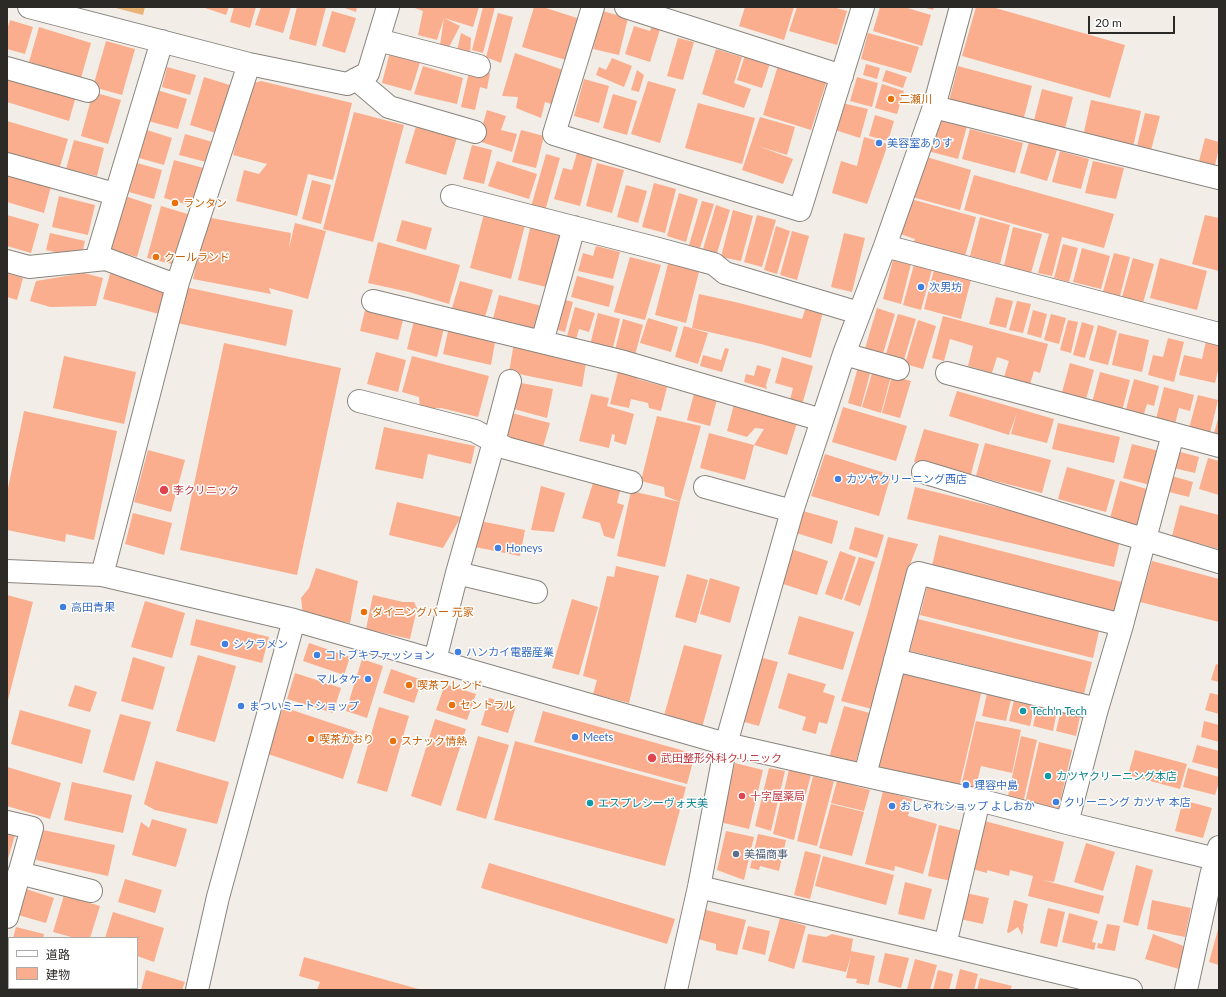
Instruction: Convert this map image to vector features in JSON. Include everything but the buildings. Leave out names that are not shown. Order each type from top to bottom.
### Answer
[{"type":"street","points":[[29,7],[248,64],[347,84],[368,73],[388,7]]},
{"type":"street","points":[[593,7],[554,134],[800,210],[863,7]]},
{"type":"street","points":[[626,7],[842,76]]},
{"type":"street","points":[[676,990],[700,888],[726,744],[792,511],[844,354],[934,107],[961,7]]},
{"type":"street","points":[[378,40],[479,66]]},
{"type":"street","points":[[96,260],[162,41]]},
{"type":"street","points":[[102,575],[178,282],[248,64]]},
{"type":"street","points":[[7,68],[88,91]]},
{"type":"street","points":[[356,79],[389,107],[475,132]]},
{"type":"street","points":[[934,107],[1219,178]]},
{"type":"street","points":[[7,164],[115,194]]},
{"type":"street","points":[[452,196],[714,264],[725,273],[859,314]]},
{"type":"street","points":[[542,342],[574,227]]},
{"type":"street","points":[[884,246],[1219,334]]},
{"type":"street","points":[[7,261],[30,268],[106,259],[168,282],[178,282]]},
{"type":"street","points":[[373,301],[624,362],[822,420]]},
{"type":"street","points":[[844,354],[898,369]]},
{"type":"street","points":[[947,373],[1219,446]]},
{"type":"street","points":[[435,660],[457,573],[510,381]]},
{"type":"street","points":[[359,401],[474,431],[506,448],[631,482]]},
{"type":"street","points":[[1067,823],[1173,434]]},
{"type":"street","points":[[923,472],[1219,562]]},
{"type":"street","points":[[705,487],[792,511]]},
{"type":"street","points":[[7,571],[102,575],[294,620],[726,744],[979,800],[1216,865],[1186,990]]},
{"type":"street","points":[[457,573],[536,592]]},
{"type":"street","points":[[866,776],[918,573],[1122,625]]},
{"type":"street","points":[[197,990],[218,897],[294,620]]},
{"type":"street","points":[[895,660],[1097,709]]},
{"type":"street","points":[[945,945],[979,800]]},
{"type":"street","points":[[7,822],[32,828],[7,917]]},
{"type":"street","points":[[19,873],[91,891]]},
{"type":"street","points":[[700,888],[1131,990]]},
{"type":"shaded area","points":[[112,7],[145,7],[143,15]]},
{"type":"place","name":"二瀬川","points":[[891,99]]},
{"type":"place","name":"美容室ありす","points":[[879,143]]},
{"type":"place","name":"ランタン","points":[[175,203]]},
{"type":"place","name":"クールランド","points":[[156,257]]},
{"type":"place","name":"次男坊","points":[[921,287]]},
{"type":"place","name":"カツヤクリーニング西店","points":[[838,479]]},
{"type":"place","name":"李クリニック","points":[[164,490]]},
{"type":"place","name":"Honeys","points":[[498,548]]},
{"type":"place","name":"高田青果","points":[[63,607]]},
{"type":"place","name":"ダイニングバー 元家","points":[[364,612]]},
{"type":"place","name":"シクラメン","points":[[225,644]]},
{"type":"place","name":"ハンカイ電器産業","points":[[458,652]]},
{"type":"place","name":"コトブキファッション","points":[[317,655]]},
{"type":"place","name":"マルタケ","points":[[368,679]]},
{"type":"place","name":"喫茶フレンド","points":[[409,685]]},
{"type":"place","name":"セントラル","points":[[452,705]]},
{"type":"place","name":"まついミートショップ","points":[[241,706]]},
{"type":"place","name":"Tech'n Tech","points":[[1023,711]]},
{"type":"place","name":"Meets","points":[[575,737]]},
{"type":"place","name":"喫茶かおり","points":[[311,739]]},
{"type":"place","name":"スナック情熱","points":[[393,741]]},
{"type":"place","name":"武田整形外科クリニック","points":[[652,758]]},
{"type":"place","name":"カツヤクリーニング本店","points":[[1048,776]]},
{"type":"place","name":"理容中島","points":[[966,785]]},
{"type":"place","name":"十字屋薬局","points":[[742,796]]},
{"type":"place","name":"クリーニング カツヤ 本店","points":[[1056,802]]},
{"type":"place","name":"エスプレシーヴォ天美","points":[[590,803]]},
{"type":"place","name":"おしゃれショップ よしおか","points":[[892,806]]},
{"type":"place","name":"美福商事","points":[[736,854]]}]
